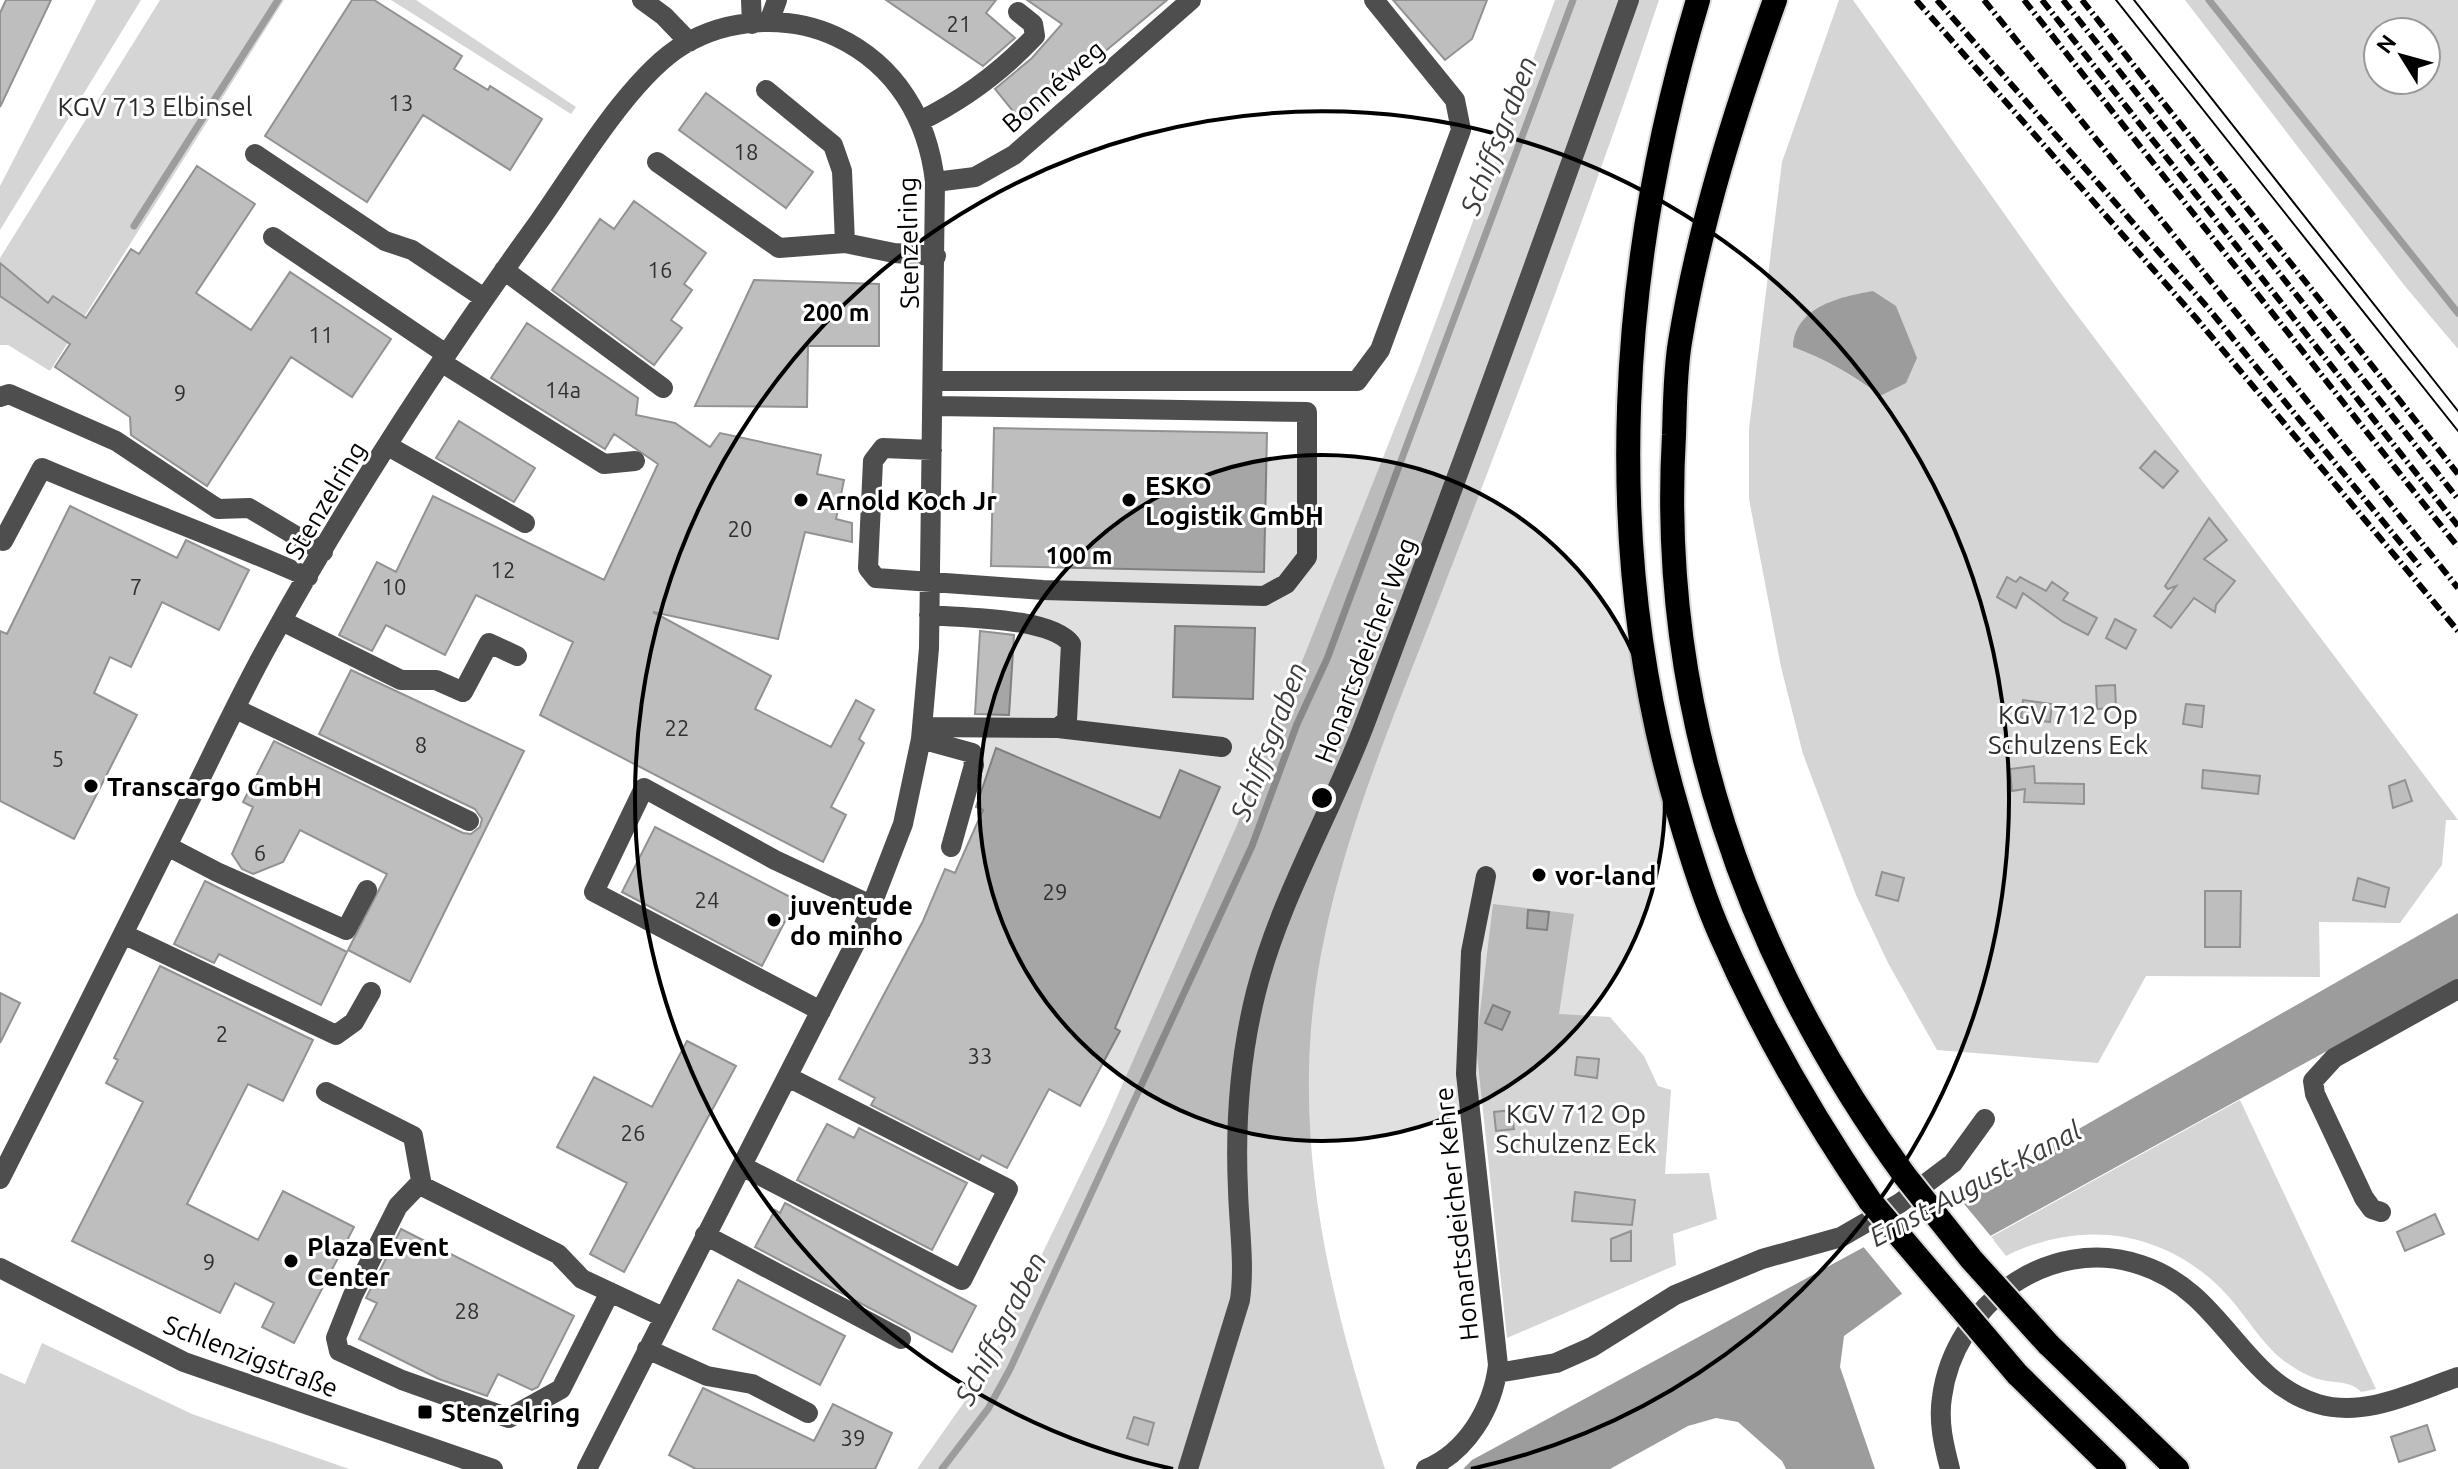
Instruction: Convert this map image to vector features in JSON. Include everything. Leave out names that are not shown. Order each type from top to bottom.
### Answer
[{"type":"highway","points":[[1698,0],[1671,88],[1648,200],[1632,330],[1628,430],[1641,647],[1659,746],[1690,852],[1720,934],[1788,1074],[1817,1125],[1870,1201],[2017,1374],[2114,1469]]},
{"type":"highway","points":[[1775,0],[1748,74],[1697,249],[1681,332],[1670,505],[1673,571],[1686,670],[1702,746],[1746,894],[1814,1035],[1860,1114],[1971,1259],[2048,1344],[2177,1469]]},
{"type":"street","points":[[642,0],[664,16],[689,42]]},
{"type":"street","points":[[751,0],[760,23]]},
{"type":"street","points":[[760,23],[777,0]]},
{"type":"street","name":"Bonnéweg","points":[[935,182],[975,177],[1014,155],[1191,0]]},
{"type":"street","points":[[934,381],[1357,381],[1380,350],[1461,130],[1455,100],[1374,0]]},
{"type":"street","name":"Honartsdeicher Weg","points":[[1188,1469],[1240,1300],[1243,1272],[1237,1140],[1241,1084],[1256,992],[1280,924],[1355,751],[1418,588],[1629,0]]},
{"type":"street","points":[[920,121],[951,105],[980,84],[1035,36],[1033,24],[1018,12]]},
{"type":"street","name":"Stenzelring","points":[[0,1179],[282,621],[388,446],[504,270],[624,104],[663,60],[689,42],[722,29],[787,22],[824,31],[857,48],[901,87],[929,145],[935,182],[930,581],[922,733],[903,824],[873,906],[587,1469]]},
{"type":"street","points":[[766,90],[833,145],[842,171],[845,243]]},
{"type":"street","points":[[255,154],[385,241],[412,250],[484,298]]},
{"type":"street","points":[[657,162],[779,248],[845,243],[894,253],[936,256]]},
{"type":"street","points":[[273,237],[444,358],[604,464],[635,461]]},
{"type":"street","points":[[504,270],[663,388]]},
{"type":"street","points":[[0,397],[9,394],[116,441],[218,509],[249,508],[323,552]]},
{"type":"street","points":[[932,450],[883,448],[873,461],[868,568],[876,578],[1043,590],[1264,596],[1286,584],[1307,557],[1307,412],[934,406]]},
{"type":"street","points":[[388,446],[525,523]]},
{"type":"street","points":[[3,541],[42,468],[173,524],[211,534],[308,577]]},
{"type":"street","points":[[929,615],[1036,625],[1064,634],[1071,644],[1067,720],[1058,728]]},
{"type":"street","points":[[282,621],[401,680],[436,680],[463,692],[489,643],[517,656]]},
{"type":"street","points":[[236,709],[469,821]]},
{"type":"street","points":[[922,733],[1058,728],[1222,747]]},
{"type":"street","points":[[922,733],[972,753],[974,765],[951,847]]},
{"type":"street","points":[[821,1011],[594,892],[644,788],[775,860],[873,906]]},
{"type":"street","points":[[167,846],[346,930],[367,890]]},
{"type":"street","name":"Honartsdeicher Kehre","points":[[1426,1469],[1448,1457],[1485,1414],[1492,1401],[1497,1373],[1497,1341],[1466,1085],[1471,952],[1486,876]]},
{"type":"street","points":[[123,934],[336,1035],[354,1022],[371,992]]},
{"type":"street","points":[[2381,1212],[2372,1209],[2364,1198],[2324,1116],[2313,1081],[2334,1058],[2458,989]]},
{"type":"street","points":[[742,1166],[962,1280],[1008,1189],[788,1077]]},
{"type":"street","points":[[326,1092],[413,1136],[421,1182]]},
{"type":"street","points":[[1497,1373],[1556,1363],[1592,1347],[1675,1295],[1762,1259],[1841,1237],[1900,1203],[1953,1163],[1985,1119]]},
{"type":"street","points":[[421,1182],[558,1254],[582,1279],[663,1317]]},
{"type":"street","points":[[421,1182],[398,1206],[353,1295],[336,1338],[339,1351],[402,1380],[509,1418],[561,1389],[610,1292]]},
{"type":"street","points":[[705,1235],[901,1339]]},
{"type":"street","points":[[1950,1469],[1941,1421],[1941,1399],[1957,1348],[1977,1315],[2007,1286],[2043,1268],[2077,1259],[2126,1261],[2184,1285],[2209,1307],[2277,1384],[2321,1405],[2367,1407],[2458,1377]]},
{"type":"street","name":"Schlenzigstraße","points":[[0,1268],[184,1362],[493,1469]]},
{"type":"street","points":[[647,1349],[707,1376],[752,1384],[808,1413]]},
{"type":"green space","points":[[96,0],[141,0],[0,230],[0,186]]},
{"type":"green space","name":"KGV 713 Elbinsel","points":[[160,0],[284,0],[50,371],[8,345],[0,345],[0,258]]},
{"type":"green space","points":[[391,0],[416,0],[576,107],[571,114]]},
{"type":"green space","points":[[1555,0],[1659,0],[1557,288],[1379,754],[1339,878],[1313,1005],[1310,1121],[1320,1222],[1341,1322],[1385,1469],[917,1469],[984,1374],[1105,1124],[1237,825],[1417,372]]},
{"type":"green space","name":"KGV 712 Op Schulzens Eck","points":[[1839,0],[1853,0],[2059,291],[2458,820],[2446,820],[2442,865],[2400,923],[2319,922],[2320,977],[2146,976],[2098,1063],[1937,1050],[1888,963],[1856,895],[1803,754],[1781,667],[1749,499],[1749,429],[1782,162]],"holes":[[[1873,291],[1880,396],[1839,368],[1794,347],[1829,302]]]},
{"type":"green space","points":[[2185,0],[2458,0],[2458,349],[2404,285]]},
{"type":"green space","name":"KGV 712 Op Schulzenz Eck","points":[[1493,904],[1574,914],[1559,1014],[1610,1017],[1644,1056],[1658,1086],[1671,1090],[1665,1174],[1709,1173],[1717,1219],[1673,1234],[1676,1265],[1507,1338],[1476,1045]]},
{"type":"green space","points":[[2240,1100],[2376,1389],[2361,1392],[2348,1384],[2311,1377],[2293,1367],[2268,1346],[2228,1296],[2205,1274],[2152,1244],[2095,1234],[2036,1244],[2006,1256],[1991,1237]]},
{"type":"green space","points":[[42,1343],[192,1414],[349,1469],[0,1469],[0,1373],[25,1384]]},
{"type":"shaded area","points":[[1873,291],[1896,306],[1917,358],[1906,383],[1880,396],[1839,368],[1793,347],[1796,333],[1810,313],[1833,301]]},
{"type":"shaded area","points":[[2458,913],[2458,979],[1954,1256],[1844,1336],[1840,1367],[1875,1469],[1786,1469],[1782,1461],[1738,1422],[1716,1418],[1688,1426],[1610,1469],[1463,1469],[1472,1460],[2026,1159]]},
{"type":"pier","points":[[1955,1193],[1994,1240],[1956,1259],[1904,1296],[1861,1244]]},
{"type":"building","points":[[6,0],[51,0],[0,107],[0,13]]},
{"type":"building","points":[[352,0],[374,0],[462,56],[454,69],[488,90],[490,86],[542,119],[510,170],[423,115],[367,202],[265,136]]},
{"type":"building","points":[[886,0],[996,0],[986,13],[1015,38],[983,66]]},
{"type":"building","points":[[1027,0],[1167,0],[1021,121],[995,89],[1032,58],[1062,24]]},
{"type":"building","points":[[1393,0],[1487,0],[1472,39],[1445,60]]},
{"type":"building","points":[[706,93],[813,172],[786,208],[679,130]]},
{"type":"building","points":[[197,166],[255,204],[196,293],[251,330],[290,272],[391,339],[352,397],[291,357],[207,486],[131,435],[130,417],[55,367],[70,344],[0,296],[0,263],[48,303],[53,296],[86,318],[131,249],[139,254]]},
{"type":"building","points":[[634,201],[706,253],[684,284],[692,290],[671,320],[682,328],[654,365],[552,290],[600,219],[614,229]]},
{"type":"building","points":[[754,280],[879,284],[879,346],[808,346],[807,407],[695,406]]},
{"type":"building","points":[[527,323],[638,398],[636,415],[675,423],[710,447],[720,433],[821,455],[817,474],[844,480],[836,519],[852,523],[852,542],[805,532],[778,639],[653,612],[771,676],[755,709],[831,747],[856,700],[874,710],[859,739],[864,743],[831,807],[846,815],[823,862],[540,715],[573,642],[476,595],[445,655],[386,625],[372,651],[339,635],[377,562],[396,572],[433,496],[604,580],[658,464],[614,434],[605,449],[491,378]]},
{"type":"building","points":[[459,421],[535,468],[514,502],[436,458]]},
{"type":"building","name":"ESKO Logistik GmbH","points":[[994,428],[1267,433],[1264,572],[991,566]]},
{"type":"building","points":[[2155,451],[2178,471],[2163,488],[2140,468]]},
{"type":"building","points":[[70,506],[177,558],[186,540],[249,570],[219,630],[162,602],[131,667],[110,657],[94,693],[137,715],[74,839],[0,801],[0,631],[7,634]]},
{"type":"building","points":[[2209,518],[2227,540],[2204,559],[2235,581],[2216,605],[2215,612],[2194,598],[2171,628],[2154,616],[2176,586],[2168,589],[2165,586]]},
{"type":"building","points":[[2007,577],[2016,582],[2020,577],[2046,591],[2052,582],[2068,593],[2063,600],[2097,618],[2088,635],[2063,622],[2023,593],[2016,608],[1997,597]]},
{"type":"building","points":[[2115,619],[2136,630],[2126,649],[2106,638]]},
{"type":"building","points":[[1175,626],[1255,628],[1253,699],[1173,697]]},
{"type":"building","points":[[980,631],[1014,635],[1009,715],[975,714]]},
{"type":"building","points":[[351,670],[524,751],[410,982],[348,950],[387,874],[300,830],[283,862],[253,874],[242,869],[232,854],[253,807],[243,802],[274,741],[463,833],[471,834],[480,827],[482,819],[475,809],[319,734]]},
{"type":"building","points":[[2115,685],[2116,708],[2097,709],[2096,686]]},
{"type":"building","points":[[2023,700],[2052,704],[2050,722],[2021,718]]},
{"type":"building","points":[[2186,704],[2204,706],[2202,727],[2183,724]]},
{"type":"building","points":[[996,748],[1160,818],[1180,770],[1220,787],[1115,1028],[1120,1031],[1080,1106],[1049,1089],[1007,1168],[982,1155],[979,1160],[871,1105],[875,1098],[839,1079],[923,921],[945,869],[955,873],[983,810],[976,807]]},
{"type":"building","points":[[2034,766],[2035,783],[2084,784],[2084,804],[2024,802],[2025,789],[2012,791],[2010,769]]},
{"type":"building","points":[[2203,770],[2260,776],[2258,794],[2202,788]]},
{"type":"building","points":[[2405,780],[2412,801],[2393,808],[2389,786]]},
{"type":"building","points":[[655,827],[796,900],[762,966],[622,892]]},
{"type":"building","points":[[1882,872],[1904,878],[1898,901],[1876,895]]},
{"type":"building","points":[[2358,878],[2389,888],[2385,907],[2353,900]]},
{"type":"building","points":[[205,881],[347,952],[321,1005],[219,954],[214,963],[174,944]]},
{"type":"building","points":[[2205,891],[2241,891],[2240,947],[2205,947]]},
{"type":"building","points":[[1528,910],[1549,912],[1547,930],[1527,928]]},
{"type":"building","points":[[160,966],[313,1040],[283,1101],[248,1084],[187,1204],[258,1240],[283,1191],[354,1227],[294,1343],[262,1327],[274,1303],[235,1283],[220,1313],[72,1241],[143,1102],[106,1083],[118,1060],[114,1058]]},
{"type":"building","points":[[0,993],[20,1003],[0,1043]]},
{"type":"building","points":[[1493,1005],[1510,1012],[1502,1030],[1485,1023]]},
{"type":"building","points":[[687,1041],[736,1066],[624,1272],[590,1254],[627,1183],[557,1147],[594,1077],[652,1107]]},
{"type":"building","points":[[1577,1057],[1599,1059],[1597,1078],[1575,1075]]},
{"type":"building","points":[[1511,1110],[1514,1129],[1496,1131],[1494,1112]]},
{"type":"building","points":[[827,1124],[854,1138],[859,1128],[967,1183],[932,1250],[797,1180]]},
{"type":"building","points":[[1575,1192],[1635,1200],[1632,1225],[1572,1221]]},
{"type":"building","points":[[785,1203],[976,1306],[952,1352],[755,1247],[775,1210],[780,1213]]},
{"type":"building","points":[[2435,1214],[2444,1234],[2405,1251],[2397,1232]]},
{"type":"building","points":[[401,1229],[574,1316],[538,1387],[532,1390],[498,1374],[487,1396],[439,1379],[359,1339],[377,1303],[366,1298]]},
{"type":"building","points":[[1631,1231],[1631,1261],[1611,1261],[1611,1239]]},
{"type":"building","points":[[738,1280],[845,1336],[820,1385],[713,1329]]},
{"type":"building","points":[[703,1388],[814,1441],[833,1404],[892,1433],[875,1469],[696,1469],[669,1455]]},
{"type":"building","points":[[1134,1417],[1154,1423],[1148,1445],[1127,1438]]},
{"type":"building","points":[[2427,1425],[2435,1450],[2399,1462],[2391,1437]]},
{"type":"waterway","name":"Schiffsgraben","points":[[134,226],[278,0]]},
{"type":"waterway","name":"Schiffsgraben","points":[[942,1469],[988,1409],[1010,1369],[1252,846],[1297,724],[1327,659],[1573,0]]},
{"type":"waterway","points":[[2209,0],[2458,313]]},
{"type":"tram line","points":[[2116,0],[2458,431]]},
{"type":"tram line","points":[[2134,0],[2458,411]]},
{"type":"railway","points":[[1916,0],[2196,318],[2458,631]]},
{"type":"railway","points":[[1937,0],[2208,308],[2422,569]]},
{"type":"railway","points":[[1984,0],[2458,588]]},
{"type":"railway","points":[[2024,0],[2458,547]]},
{"type":"railway","points":[[2042,0],[2458,526]]},
{"type":"railway","points":[[2063,0],[2458,499]]},
{"type":"railway","points":[[2082,0],[2458,474]]},
{"type":"place","name":"Arnold Koch Jr","points":[[801,500]]},
{"type":"place","name":"ESKO Logistik GmbH","points":[[1129,500]]},
{"type":"place","name":"Transcargo GmbH","points":[[91,786]]},
{"type":"place","name":"vor-land","points":[[1539,875]]},
{"type":"place","name":"juventude do minho","points":[[774,920]]},
{"type":"place","name":"Plaza Event Center","points":[[291,1261]]},
{"type":"place","name":"Stenzelring","points":[[425,1412]]},
{"type":"water label","name":"Ernst-August-Kanal","points":[[1975,1183]]}]
